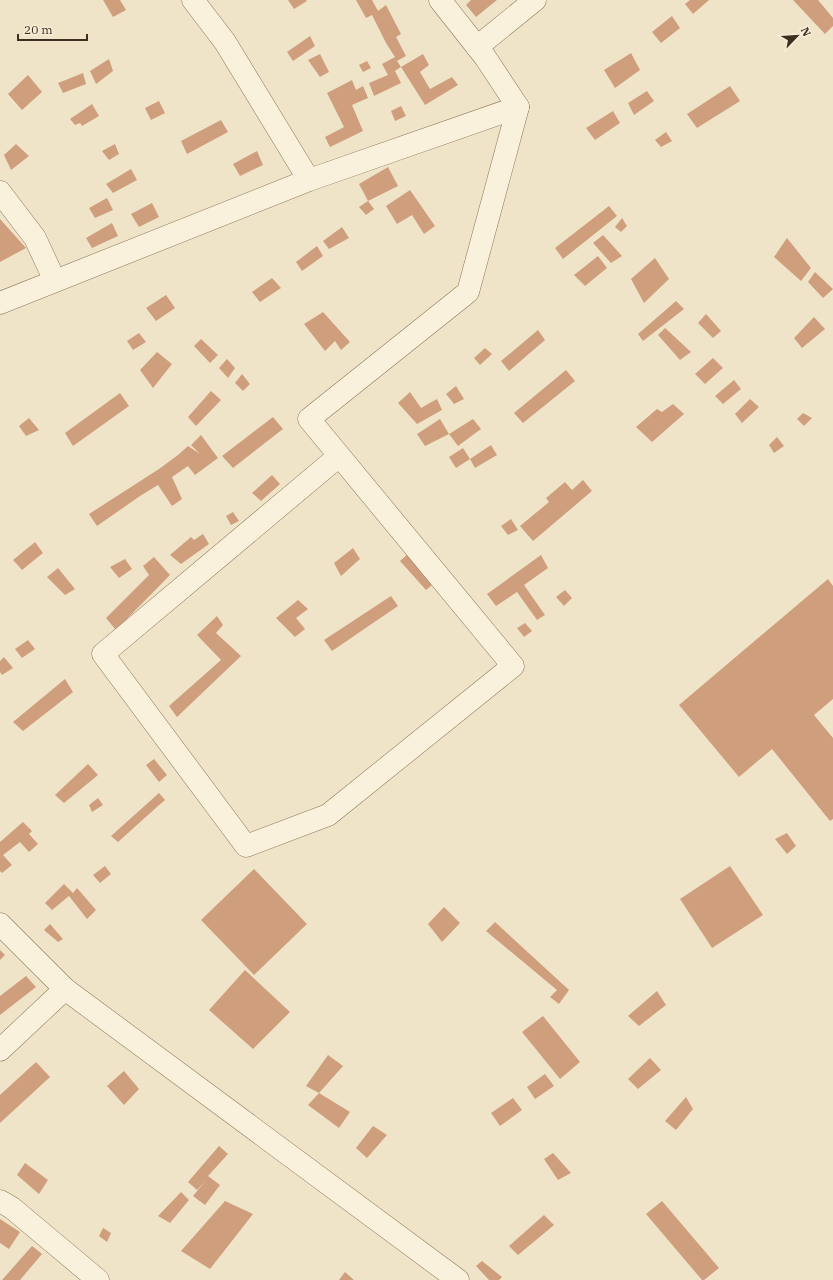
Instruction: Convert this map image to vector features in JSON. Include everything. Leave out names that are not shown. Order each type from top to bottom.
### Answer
[{"type":"street","points":[[193,0],[225,42],[309,180]]},
{"type":"street","points":[[340,456],[103,654],[246,846],[328,815],[513,666],[340,456],[309,419],[468,292],[518,107],[477,47],[440,0]]},
{"type":"street","points":[[477,47],[535,0]]},
{"type":"street","points":[[0,303],[309,180],[518,107]]},
{"type":"street","points":[[0,192],[35,238],[55,281]]},
{"type":"street","points":[[0,924],[65,989],[458,1280]]},
{"type":"street","points":[[0,1050],[65,989]]},
{"type":"street","points":[[0,1201],[12,1208],[98,1280]]},
{"type":"building","points":[[103,0],[120,0],[126,10],[113,17]]},
{"type":"building","points":[[288,0],[306,0],[307,1],[294,9]]},
{"type":"building","points":[[356,0],[372,0],[378,11],[386,5],[401,34],[396,37],[406,56],[397,61],[401,67],[390,74],[395,71],[401,83],[374,96],[369,83],[388,75],[382,64],[395,57],[372,15],[366,18]]},
{"type":"building","points":[[471,0],[497,0],[476,17],[466,5]]},
{"type":"building","points":[[690,0],[709,0],[693,14],[685,4]]},
{"type":"building","points":[[793,0],[818,0],[833,18],[833,26],[825,34]]},
{"type":"building","points":[[672,16],[680,28],[661,43],[652,32]]},
{"type":"building","points":[[310,36],[315,46],[293,61],[287,52]]},
{"type":"building","points":[[631,53],[640,70],[615,88],[604,70]]},
{"type":"building","points":[[320,54],[329,72],[320,77],[308,60]]},
{"type":"building","points":[[423,54],[429,65],[420,72],[430,89],[452,77],[458,85],[425,105],[401,67]]},
{"type":"building","points":[[109,59],[113,71],[96,84],[90,71]]},
{"type":"building","points":[[367,61],[371,68],[363,72],[359,65]]},
{"type":"building","points":[[83,73],[86,84],[63,93],[58,83]]},
{"type":"building","points":[[28,75],[42,92],[22,110],[8,94]]},
{"type":"building","points":[[352,80],[356,90],[363,86],[368,98],[352,105],[363,131],[330,147],[325,137],[344,127],[327,93]]},
{"type":"building","points":[[730,86],[740,101],[697,128],[687,114]]},
{"type":"building","points":[[647,91],[654,101],[634,115],[628,103]]},
{"type":"building","points":[[159,101],[165,113],[151,120],[145,108]]},
{"type":"building","points":[[92,104],[99,116],[82,126],[80,123],[75,125],[70,119]]},
{"type":"building","points":[[401,106],[406,116],[395,121],[391,111]]},
{"type":"building","points":[[613,111],[620,123],[595,140],[586,128]]},
{"type":"building","points":[[221,120],[228,132],[187,154],[181,141]]},
{"type":"building","points":[[666,132],[672,141],[661,147],[655,140]]},
{"type":"building","points":[[16,144],[29,156],[11,170],[4,155]]},
{"type":"building","points":[[115,144],[119,154],[109,160],[102,151]]},
{"type":"building","points":[[257,151],[263,165],[240,176],[233,164]]},
{"type":"building","points":[[388,167],[398,186],[368,201],[359,184]]},
{"type":"building","points":[[131,169],[137,180],[113,193],[106,184]]},
{"type":"building","points":[[410,190],[435,226],[424,234],[412,215],[397,224],[386,206]]},
{"type":"building","points":[[107,198],[113,210],[95,218],[89,208]]},
{"type":"building","points":[[368,201],[374,209],[366,215],[359,207]]},
{"type":"building","points":[[152,203],[159,217],[139,227],[131,214]]},
{"type":"building","points":[[609,206],[617,216],[563,259],[555,248]]},
{"type":"building","points":[[622,218],[627,226],[621,232],[615,227]]},
{"type":"building","points":[[0,219],[26,248],[0,262]]},
{"type":"building","points":[[112,223],[118,236],[92,248],[86,238]]},
{"type":"building","points":[[342,227],[349,238],[329,249],[323,241]]},
{"type":"building","points":[[603,235],[622,256],[611,263],[593,243]]},
{"type":"building","points":[[787,238],[811,268],[801,281],[774,257]]},
{"type":"building","points":[[317,246],[323,256],[302,271],[296,262]]},
{"type":"building","points":[[598,256],[607,268],[585,286],[574,275]]},
{"type":"building","points":[[655,258],[669,279],[644,303],[631,279]]},
{"type":"building","points":[[815,272],[833,289],[823,298],[808,282]]},
{"type":"building","points":[[272,278],[281,288],[260,302],[252,292]]},
{"type":"building","points":[[166,295],[175,308],[156,321],[146,308]]},
{"type":"building","points":[[676,301],[684,309],[643,341],[638,334]]},
{"type":"building","points":[[323,312],[350,342],[341,350],[335,341],[325,351],[304,324]]},
{"type":"building","points":[[706,314],[721,331],[713,338],[698,323]]},
{"type":"building","points":[[814,317],[825,329],[802,348],[794,338]]},
{"type":"building","points":[[665,328],[691,352],[680,360],[658,335]]},
{"type":"building","points":[[538,330],[545,340],[509,371],[501,361]]},
{"type":"building","points":[[139,333],[146,342],[133,350],[127,341]]},
{"type":"building","points":[[201,339],[218,355],[210,363],[194,346]]},
{"type":"building","points":[[485,348],[492,354],[480,365],[474,358]]},
{"type":"building","points":[[157,352],[172,364],[153,388],[140,370]]},
{"type":"building","points":[[713,358],[723,368],[705,384],[695,374]]},
{"type":"building","points":[[227,359],[235,368],[228,378],[219,368]]},
{"type":"building","points":[[566,370],[575,381],[523,423],[514,413]]},
{"type":"building","points":[[242,374],[250,384],[243,391],[235,383]]},
{"type":"building","points":[[734,380],[741,389],[723,404],[715,396]]},
{"type":"building","points":[[456,386],[464,399],[454,404],[446,394]]},
{"type":"building","points":[[211,391],[221,400],[196,426],[188,417]]},
{"type":"building","points":[[410,392],[421,408],[437,399],[442,410],[417,424],[398,403]]},
{"type":"building","points":[[120,393],[129,406],[73,446],[65,433]]},
{"type":"building","points":[[750,399],[759,407],[742,423],[735,414]]},
{"type":"building","points":[[673,404],[684,414],[652,442],[636,427],[657,409],[662,412]]},
{"type":"building","points":[[803,413],[812,418],[804,426],[797,419]]},
{"type":"building","points":[[273,417],[283,429],[233,468],[222,456]]},
{"type":"building","points":[[29,418],[39,430],[26,436],[19,426]]},
{"type":"building","points":[[440,419],[449,434],[425,446],[417,434]]},
{"type":"building","points":[[473,419],[481,429],[458,446],[449,434]]},
{"type":"building","points":[[201,435],[218,458],[195,475],[188,466],[172,477],[182,499],[172,506],[158,485],[97,526],[89,514],[159,469],[188,446],[200,454],[191,445]]},
{"type":"building","points":[[777,437],[784,446],[774,453],[769,445]]},
{"type":"building","points":[[491,445],[497,455],[475,468],[470,459]]},
{"type":"building","points":[[463,448],[470,459],[456,468],[449,457]]},
{"type":"building","points":[[272,475],[280,484],[261,501],[252,493]]},
{"type":"building","points":[[583,480],[592,491],[533,541],[520,526],[549,502],[546,498],[565,482],[572,490]]},
{"type":"building","points":[[233,512],[239,521],[231,525],[226,516]]},
{"type":"building","points":[[511,519],[518,530],[508,535],[501,526]]},
{"type":"building","points":[[203,534],[209,544],[181,564],[170,555],[191,537],[194,540]]},
{"type":"building","points":[[35,542],[43,553],[22,570],[13,560]]},
{"type":"building","points":[[353,548],[360,559],[341,576],[334,563]]},
{"type":"building","points":[[410,552],[437,581],[426,590],[400,561]]},
{"type":"building","points":[[541,555],[548,568],[524,585],[545,615],[537,620],[517,592],[496,606],[487,594]]},
{"type":"building","points":[[154,557],[170,575],[116,630],[106,618],[149,575],[143,566]]},
{"type":"building","points":[[125,559],[132,569],[119,578],[110,567]]},
{"type":"building","points":[[58,568],[75,589],[65,595],[47,577]]},
{"type":"building","points":[[828,579],[833,586],[833,699],[814,715],[833,738],[833,819],[830,821],[772,749],[739,777],[679,705]]},
{"type":"building","points":[[565,590],[572,598],[564,606],[556,597]]},
{"type":"building","points":[[391,596],[398,606],[332,651],[324,640]]},
{"type":"building","points":[[298,600],[308,609],[296,618],[305,629],[295,637],[276,618]]},
{"type":"building","points":[[217,616],[223,625],[216,633],[241,656],[177,717],[169,706],[221,660],[197,635]]},
{"type":"building","points":[[525,623],[532,631],[524,637],[517,628]]},
{"type":"building","points":[[28,640],[35,649],[22,658],[15,649]]},
{"type":"building","points":[[4,657],[13,668],[2,675],[0,672],[0,661]]},
{"type":"building","points":[[65,679],[73,692],[23,731],[13,722]]},
{"type":"building","points":[[154,759],[167,775],[159,782],[146,765]]},
{"type":"building","points":[[88,764],[98,775],[64,803],[55,795]]},
{"type":"building","points":[[159,793],[165,800],[118,842],[111,836]]},
{"type":"building","points":[[98,798],[103,805],[92,812],[89,805]]},
{"type":"building","points":[[23,822],[32,831],[29,834],[38,844],[29,852],[20,842],[3,855],[12,865],[2,873],[0,871],[0,842]]},
{"type":"building","points":[[787,833],[796,846],[787,854],[775,839]]},
{"type":"building","points":[[105,866],[111,874],[100,883],[93,875]]},
{"type":"building","points":[[730,866],[763,915],[712,948],[680,899]]},
{"type":"building","points":[[254,869],[307,924],[254,975],[201,920]]},
{"type":"building","points":[[64,884],[73,893],[77,888],[96,910],[87,919],[69,896],[52,910],[45,903]]},
{"type":"building","points":[[444,907],[460,923],[442,942],[428,924]]},
{"type":"building","points":[[495,922],[569,990],[559,1004],[550,997],[557,990],[486,931]]},
{"type":"building","points":[[50,924],[63,939],[58,942],[44,930]]},
{"type":"building","points":[[0,950],[5,955],[0,960]]},
{"type":"building","points":[[245,970],[290,1012],[253,1049],[209,1010]]},
{"type":"building","points":[[26,976],[36,987],[0,1015],[0,996]]},
{"type":"building","points":[[657,991],[666,1005],[639,1026],[628,1016]]},
{"type":"building","points":[[543,1016],[580,1062],[560,1079],[522,1032]]},
{"type":"building","points":[[328,1055],[343,1066],[319,1093],[306,1086]]},
{"type":"building","points":[[650,1058],[661,1070],[638,1089],[628,1079]]},
{"type":"building","points":[[36,1062],[50,1077],[0,1123],[0,1095]]},
{"type":"building","points":[[124,1071],[139,1089],[124,1105],[107,1086]]},
{"type":"building","points":[[545,1074],[554,1086],[535,1099],[527,1087]]},
{"type":"building","points":[[319,1093],[350,1112],[339,1128],[308,1105]]},
{"type":"building","points":[[686,1097],[693,1109],[676,1130],[665,1121]]},
{"type":"building","points":[[513,1098],[522,1110],[500,1126],[491,1113]]},
{"type":"building","points":[[373,1126],[387,1135],[367,1158],[356,1148]]},
{"type":"building","points":[[219,1146],[228,1154],[208,1176],[220,1185],[205,1205],[193,1196],[206,1180],[197,1190],[188,1182]]},
{"type":"building","points":[[553,1153],[571,1173],[558,1180],[544,1159]]},
{"type":"building","points":[[25,1163],[48,1180],[39,1194],[17,1175]]},
{"type":"building","points":[[181,1192],[189,1200],[170,1223],[158,1216]]},
{"type":"building","points":[[225,1201],[253,1214],[210,1269],[181,1251]]},
{"type":"building","points":[[662,1201],[719,1268],[704,1280],[702,1280],[646,1214]]},
{"type":"building","points":[[544,1215],[554,1225],[518,1255],[509,1246]]},
{"type":"building","points":[[0,1219],[20,1232],[9,1249],[0,1243]]},
{"type":"building","points":[[103,1228],[111,1233],[107,1242],[99,1236]]},
{"type":"building","points":[[32,1246],[42,1254],[20,1280],[2,1280]]},
{"type":"building","points":[[482,1261],[502,1277],[499,1280],[489,1280],[476,1266]]},
{"type":"building","points":[[345,1272],[354,1280],[339,1280]]}]
